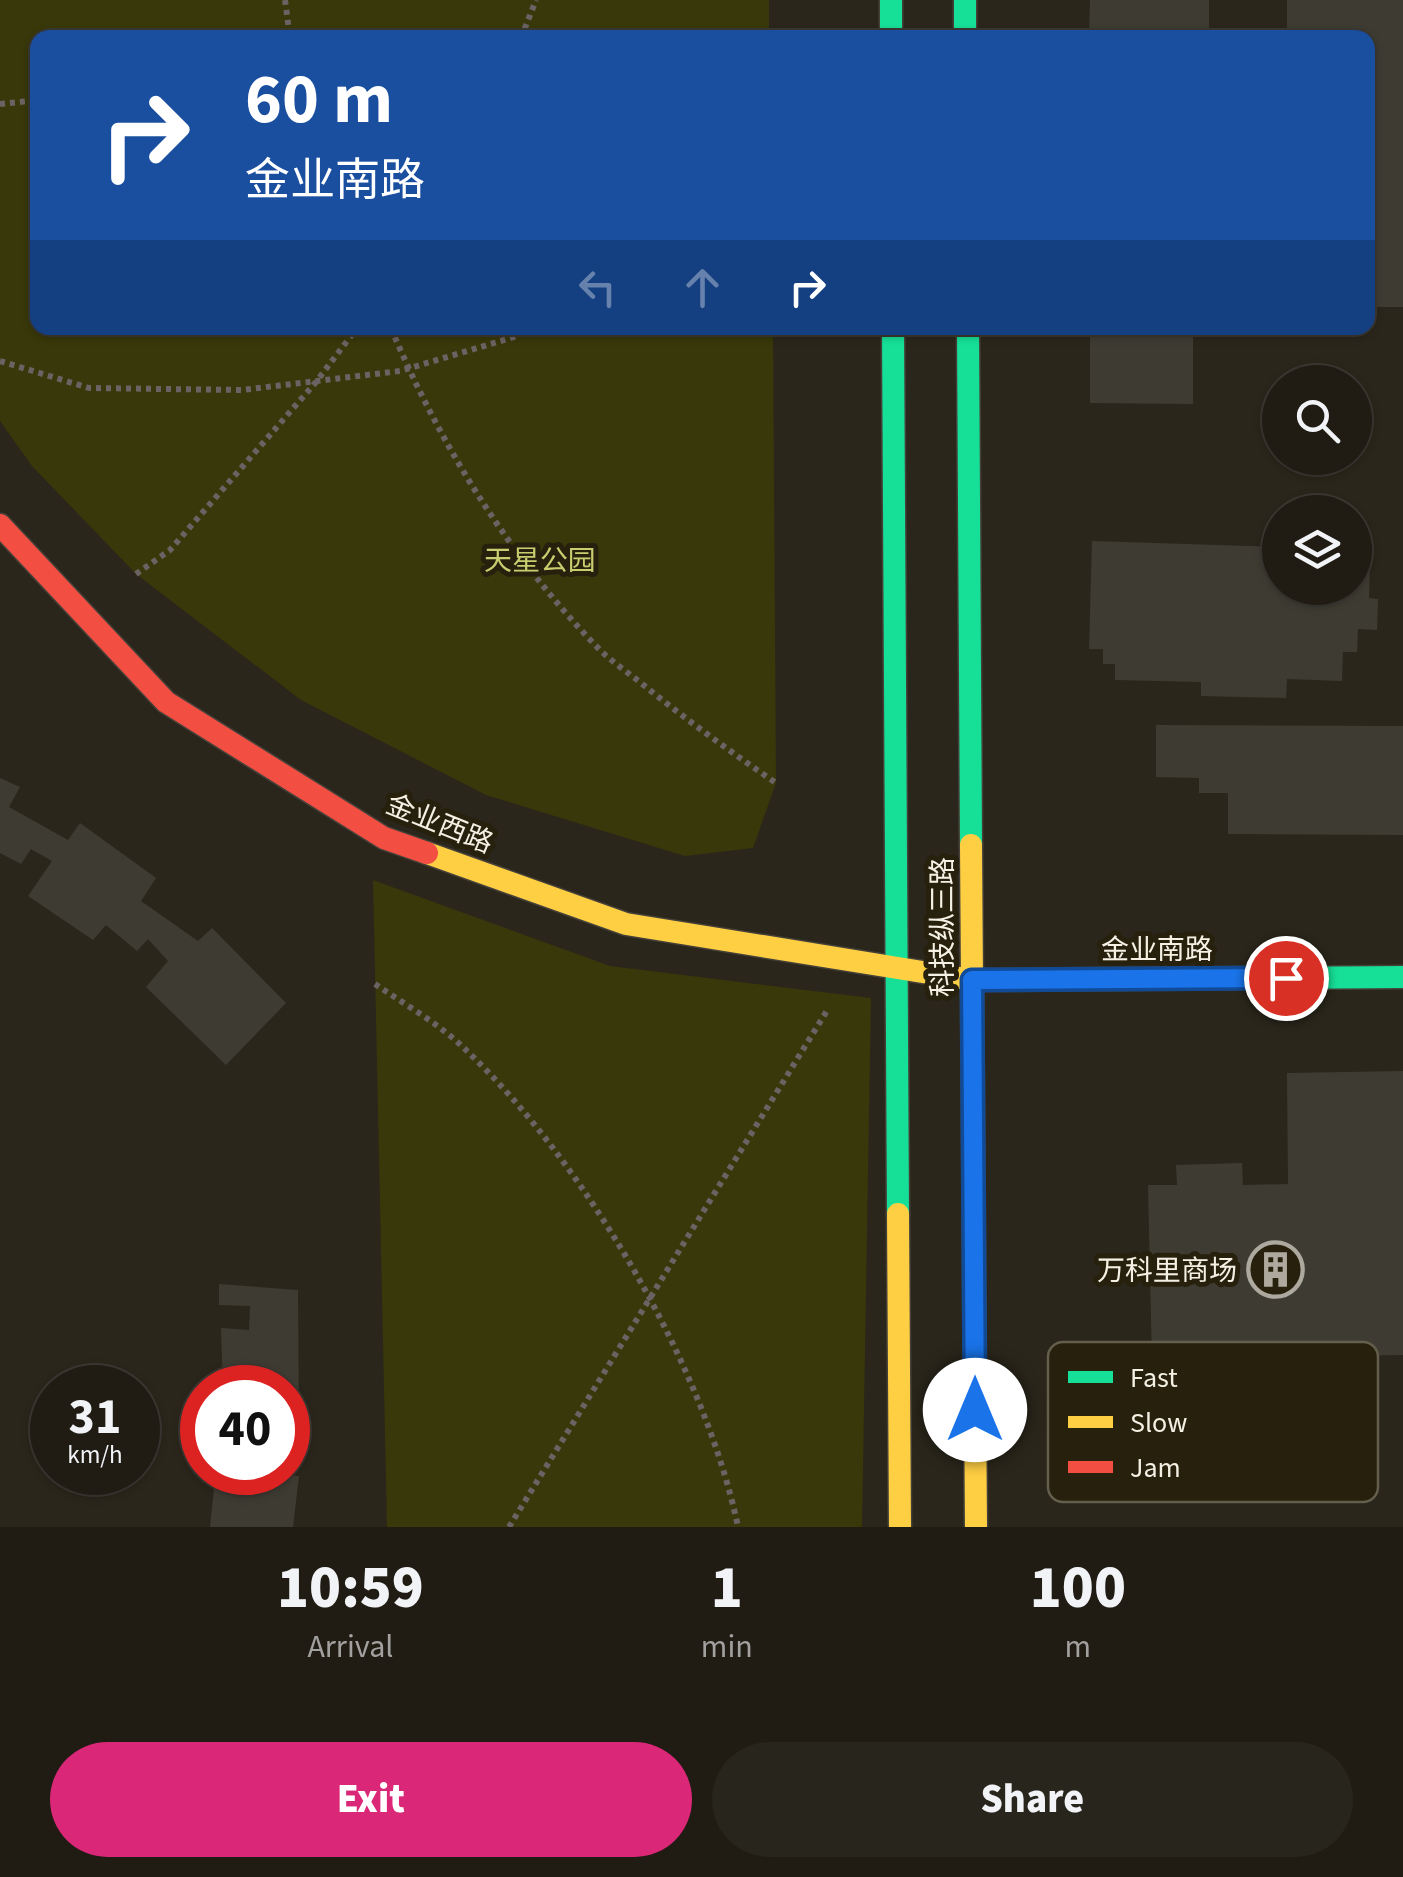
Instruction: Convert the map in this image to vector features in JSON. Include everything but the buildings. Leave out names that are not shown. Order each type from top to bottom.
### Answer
[{"type":"street","points":[[890,0],[891,30]]},
{"type":"street","points":[[965,0],[966,30]]},
{"type":"street","name":"科技纵三路","points":[[893,335],[900,1527]]},
{"type":"street","name":"科技纵三路","points":[[968,335],[976,1527]]},
{"type":"street","name":"金业西路","points":[[0,525],[166,702],[384,838],[626,924],[972,980]]},
{"type":"street","name":"金业南路","points":[[972,980],[1403,978]]},
{"type":"path","points":[[285,0],[289,30]]},
{"type":"path","points":[[524,30],[536,0]]},
{"type":"path","points":[[0,104],[30,101]]},
{"type":"path","points":[[136,574],[170,550],[316,382],[352,335]]},
{"type":"path","points":[[393,335],[464,474],[523,562],[600,650],[698,729],[776,783]]},
{"type":"path","points":[[0,362],[89,388],[242,390],[408,368],[518,335]]},
{"type":"path","points":[[376,984],[465,1048],[519,1105],[576,1182],[649,1300],[705,1421],[738,1527]]},
{"type":"path","points":[[509,1527],[838,994]]},
{"type":"green space","name":"天星公园","points":[[0,0],[769,0],[769,30],[30,30],[30,335],[773,335],[776,783],[753,848],[685,856],[486,795],[301,700],[136,574],[32,466],[0,421]]},
{"type":"green space","points":[[373,880],[610,966],[871,998],[862,1527],[387,1527]]},
{"type":"traffic: fast","points":[[891,0],[891,30]]},
{"type":"traffic: fast","points":[[965,0],[965,30]]},
{"type":"traffic: fast","points":[[893,335],[898,1214]]},
{"type":"traffic: fast","points":[[968,335],[971,845]]},
{"type":"traffic: fast","points":[[1257,978],[1403,977]]},
{"type":"traffic: slow","points":[[971,845],[976,1527]]},
{"type":"traffic: slow","points":[[427,853],[626,924],[972,980],[1257,978]]},
{"type":"traffic: slow","points":[[898,1214],[900,1527]]},
{"type":"traffic: jam","points":[[0,525],[166,702],[384,838],[427,853]]},
{"type":"place","name":"万科里商场","points":[[1276,1270]]},
{"type":"route","points":[[975,1410],[972,980],[1286,978]]}]
